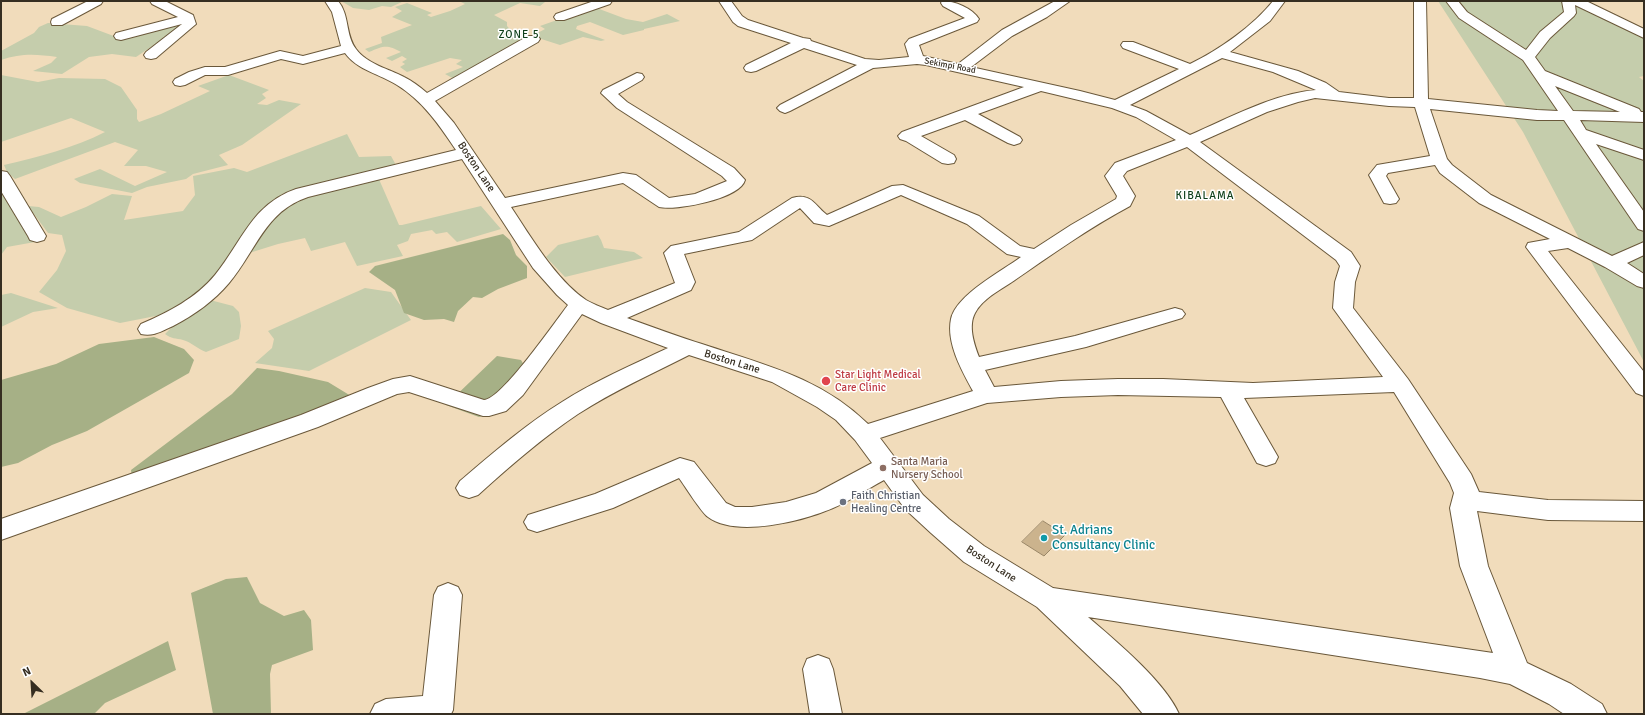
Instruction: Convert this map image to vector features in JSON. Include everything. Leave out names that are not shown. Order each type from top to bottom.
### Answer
[{"type":"street","points":[[57,22],[97,1]]},
{"type":"street","points":[[156,1],[189,18]]},
{"type":"street","points":[[180,82],[202,72],[207,71],[218,73],[228,71],[280,55],[303,60],[348,48],[338,10],[331,1]]},
{"type":"street","points":[[560,17],[606,1]]},
{"type":"street","name":"Sekimpi Road","points":[[725,1],[737,19],[743,23],[870,64],[917,60],[961,68],[1117,105],[1141,114],[1189,141],[1344,256],[1350,266],[1345,282],[1343,308],[1400,384],[1462,481],[1467,493],[1463,508],[1474,566],[1515,672]]},
{"type":"street","points":[[961,68],[1007,33],[1033,20],[1064,1]]},
{"type":"street","points":[[1117,105],[1219,54],[1266,18],[1279,1]]},
{"type":"street","points":[[1420,1],[1422,6],[1422,103],[1439,159],[1446,169],[1485,199],[1572,242],[1644,282]]},
{"type":"street","points":[[1452,1],[1463,15],[1528,57],[1567,116],[1644,225]]},
{"type":"street","points":[[1528,57],[1545,35],[1570,14],[1568,1]]},
{"type":"street","points":[[1576,1],[1644,34]]},
{"type":"street","points":[[917,60],[912,44],[914,42],[973,20],[971,16],[947,3]]},
{"type":"street","points":[[121,36],[189,18]]},
{"type":"street","points":[[151,55],[190,24],[189,18]]},
{"type":"street","points":[[426,100],[533,39]]},
{"type":"street","points":[[751,68],[804,42]]},
{"type":"street","points":[[1128,45],[1191,69]]},
{"type":"street","name":"Boston Lane","points":[[348,48],[354,55],[402,81],[426,100],[448,126],[540,264],[564,291],[579,304],[608,318],[687,348],[787,380],[825,401],[844,414],[864,434],[914,502],[974,554],[1047,600],[1089,636],[1131,676],[1163,714]]},
{"type":"street","points":[[1219,54],[1255,63],[1289,74],[1324,88],[1334,95]]},
{"type":"street","points":[[785,108],[870,64]]},
{"type":"street","points":[[1539,74],[1644,116]]},
{"type":"street","points":[[500,204],[623,178],[630,179],[666,203],[687,201],[729,188],[736,184],[736,180],[728,172],[622,105],[608,93],[637,77]]},
{"type":"street","points":[[948,159],[907,136],[1041,86]]},
{"type":"street","points":[[987,395],[972,366],[960,326],[965,310],[1036,255],[1072,231],[1124,202],[1126,196],[1114,176],[1121,167],[1189,141],[1262,109],[1295,98],[1315,94],[1389,102],[1422,103],[1503,113],[1567,116],[1644,116]]},
{"type":"street","points":[[966,114],[1014,140]]},
{"type":"street","points":[[1580,133],[1644,155]]},
{"type":"street","points":[[149,329],[175,317],[197,302],[222,280],[269,212],[283,200],[302,193],[466,153]]},
{"type":"street","points":[[1390,199],[1377,175],[1383,169],[1439,159]]},
{"type":"street","points":[[1,176],[37,236]]},
{"type":"street","points":[[608,318],[684,286],[685,282],[674,253],[678,250],[745,236],[798,202],[805,203],[820,219],[829,221],[898,190],[903,190],[973,220],[1014,250],[1036,255]]},
{"type":"street","points":[[1572,242],[1535,247],[1644,388]]},
{"type":"street","points":[[1612,263],[1644,248]]},
{"type":"street","points":[[1,530],[107,490],[164,472],[341,409],[399,384],[410,384],[483,408],[498,405],[515,390],[579,304]]},
{"type":"street","points":[[972,366],[1078,342],[1175,314]]},
{"type":"street","points":[[469,488],[521,443],[570,408],[603,389],[687,348]]},
{"type":"street","points":[[864,434],[964,400],[987,395],[1046,390],[1118,387],[1163,387],[1253,391],[1400,384]]},
{"type":"street","points":[[1228,390],[1266,457]]},
{"type":"street","points":[[537,522],[604,501],[680,467],[685,468],[717,510],[733,517],[752,517],[786,512],[824,501],[888,466]]},
{"type":"street","points":[[1466,500],[1548,510],[1644,512]]},
{"type":"street","points":[[386,714],[436,712],[448,595]]},
{"type":"street","points":[[1047,600],[1334,644],[1480,664],[1515,672],[1560,694],[1591,714]]},
{"type":"street","points":[[818,669],[826,714]]},
{"type":"green space","points":[[341,1],[404,1],[391,7],[382,6],[369,10],[353,8]]},
{"type":"green space","points":[[1438,1],[1574,1],[1644,38],[1644,76],[1639,77],[1644,81],[1644,362],[1523,132]]},
{"type":"green space","points":[[461,2],[545,2],[540,6],[520,3],[494,15],[507,22],[507,26],[515,35],[524,40],[456,80],[445,74],[463,67],[456,64],[462,60],[450,58],[407,72],[400,67],[405,64],[402,62],[407,59],[402,56],[392,61],[386,58],[401,52],[388,47],[382,47],[369,52],[365,49],[382,43],[381,37],[412,25],[392,17],[402,11],[395,7],[407,3],[432,13],[427,15],[431,17],[465,4]]},
{"type":"green space","points":[[594,7],[626,19],[643,22],[667,14],[680,21],[623,35],[590,22],[577,26],[576,29],[605,40],[601,41],[583,37],[560,45],[532,36],[545,29],[540,26]]},
{"type":"green space","points":[[48,23],[87,26],[119,38],[180,23],[184,25],[136,57],[112,54],[89,57],[62,74],[33,71],[51,63],[57,57],[29,55],[15,56],[1,60],[1,51],[34,33],[39,27]]},
{"type":"green space","points":[[1,75],[38,82],[59,78],[105,79],[121,87],[137,110],[137,119],[139,122],[161,114],[210,91],[198,86],[229,75],[269,90],[262,94],[266,98],[257,104],[267,105],[279,100],[301,104],[242,145],[219,155],[228,165],[193,174],[186,179],[147,187],[132,193],[80,183],[74,179],[100,169],[135,186],[167,172],[146,166],[124,166],[138,150],[115,142],[15,179],[7,172],[4,165],[68,147],[105,132],[71,118],[1,142]]},
{"type":"green space","points":[[347,134],[359,157],[391,156],[396,165],[282,194],[252,221],[234,254],[216,280],[188,302],[166,314],[120,323],[67,308],[39,292],[57,270],[66,251],[62,235],[48,233],[28,206],[39,207],[61,217],[112,194],[132,196],[124,220],[183,211],[195,195],[193,176],[234,168],[247,172]]},
{"type":"green space","points":[[378,177],[399,225],[481,206],[501,229],[457,242],[447,232],[436,234],[432,230],[411,234],[408,241],[397,245],[403,256],[357,266],[345,242],[311,251],[305,238],[278,244],[246,254],[266,225],[296,198]]},
{"type":"green space","points":[[1,185],[25,230],[35,242],[7,247],[1,255]]},
{"type":"green space","points":[[503,234],[510,240],[516,255],[527,266],[527,278],[498,289],[482,298],[473,297],[458,311],[454,322],[444,319],[424,320],[404,313],[395,290],[369,272],[375,266]]},
{"type":"green space","points":[[598,235],[604,248],[634,252],[643,258],[565,277],[546,257],[558,245]]},
{"type":"green space","points":[[365,288],[391,292],[411,320],[309,371],[255,363],[272,348],[274,339],[268,331]]},
{"type":"green space","points":[[11,293],[58,308],[33,312],[1,327],[1,295]]},
{"type":"green space","points":[[210,300],[233,306],[239,312],[241,326],[239,339],[206,352],[186,341],[171,338],[165,334],[175,324]]},
{"type":"green space","points":[[154,337],[184,349],[194,360],[189,373],[87,431],[52,445],[18,463],[1,467],[1,380],[56,364],[99,344]]},
{"type":"green space","points":[[497,356],[521,360],[524,365],[490,414],[479,417],[446,405]]},
{"type":"green space","points":[[257,368],[279,371],[328,382],[351,396],[132,478],[131,470],[232,394]]},
{"type":"green space","points":[[247,577],[260,603],[284,616],[304,610],[311,620],[313,650],[272,665],[270,674],[271,714],[213,714],[191,593],[226,579]]},
{"type":"green space","points":[[168,641],[176,670],[105,703],[94,714],[23,714]]},
{"type":"building","name":"St. Adrians Consultancy Clinic","points":[[1043,521],[1065,535],[1044,556],[1022,542]]},
{"type":"place","name":"Star Light Medical Care Clinic","points":[[826,381]]},
{"type":"place","name":"Santa Maria Nursery School","points":[[883,468]]},
{"type":"place","name":"Faith Christian Healing Centre","points":[[843,502]]},
{"type":"place","name":"St. Adrians Consultancy Clinic","points":[[1044,538]]},
{"type":"district","name":"ZONE 5","points":[[519,35]]},
{"type":"district","name":"KIBALAMA","points":[[1205,196]]}]
